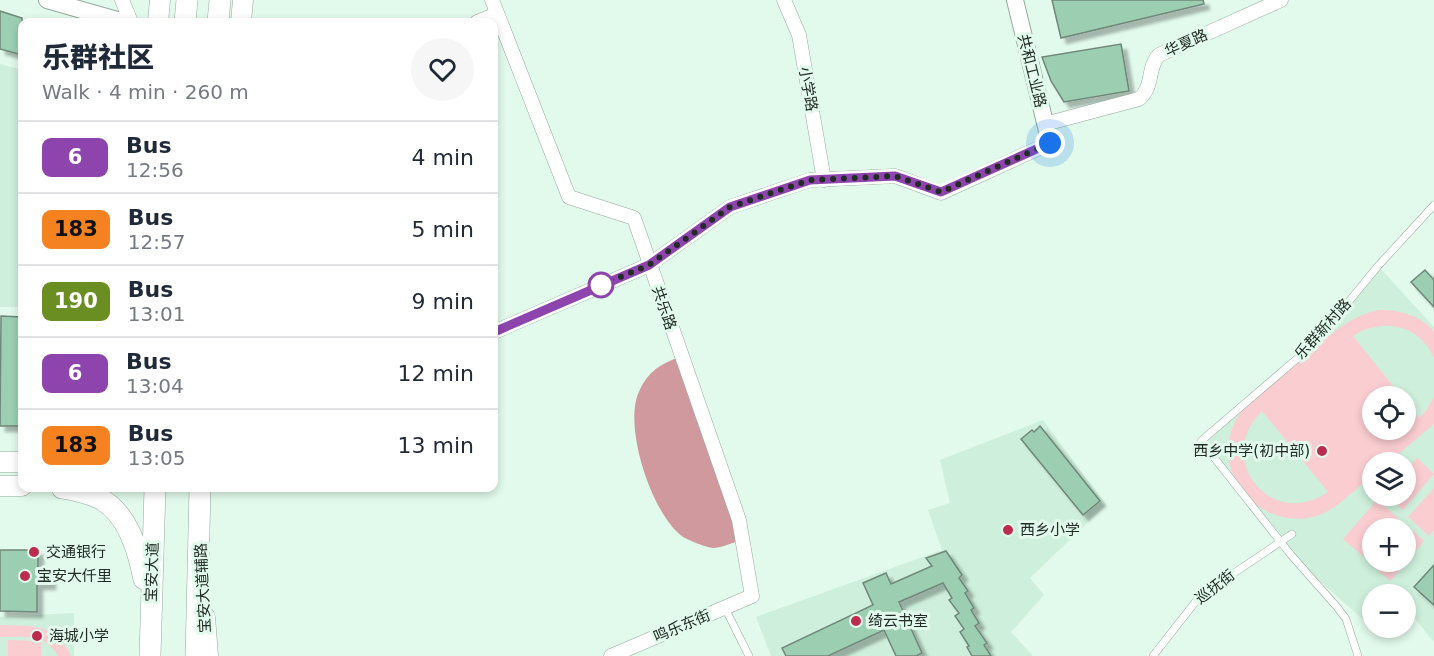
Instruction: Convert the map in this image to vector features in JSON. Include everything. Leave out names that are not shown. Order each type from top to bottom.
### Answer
[{"type":"main road","points":[[158,18],[160,0]]},
{"type":"main road","points":[[185,18],[187,0]]},
{"type":"main road","points":[[218,18],[220,0]]},
{"type":"main road","points":[[241,18],[243,0]]},
{"type":"main road","points":[[0,462],[18,462]]},
{"type":"main road","points":[[0,486],[18,486]]},
{"type":"main road","points":[[76,492],[98,498],[119,515],[128,528],[141,564],[150,611],[146,656]]},
{"type":"main road","name":"宝安大道","points":[[150,656],[155,492]]},
{"type":"main road","points":[[196,656],[200,492]]},
{"type":"main road","name":"宝安大道辅路","points":[[199,519],[208,656]]},
{"type":"street","points":[[46,0],[110,18]]},
{"type":"street","points":[[123,0],[130,18]]},
{"type":"street","name":"共乐路","points":[[492,0],[569,197],[634,218],[739,520],[752,596]]},
{"type":"street","name":"小学路","points":[[784,0],[799,35],[824,180]]},
{"type":"street","name":"共和工业路","points":[[1015,0],[1050,143]]},
{"type":"street","name":"华夏路","points":[[1045,124],[1139,99],[1148,88],[1155,59],[1159,54],[1281,0]]},
{"type":"street","points":[[487,18],[497,14]]},
{"type":"street","points":[[498,330],[649,265],[730,207],[810,180],[895,176],[941,192],[1050,143]]},
{"type":"street","name":"鸣乐东街","points":[[611,656],[752,596]]},
{"type":"lane","name":"乐群新村路","points":[[1281,542],[1201,441],[1312,345],[1378,266],[1434,205]]},
{"type":"lane","name":"巡抚街","points":[[1153,656],[1200,596],[1292,534]]},
{"type":"lane","points":[[1281,542],[1346,619],[1358,656]]},
{"type":"lane","points":[[725,608],[749,656]]},
{"type":"shaded area","points":[[0,64],[18,69],[18,307],[0,307]]},
{"type":"shaded area","name":"西乡中学(初中部)","points":[[1378,266],[1434,327],[1434,642],[1416,620],[1416,584],[1362,584],[1362,619],[1291,555],[1201,441],[1313,345]]},
{"type":"shaded area","points":[[1379,310],[1402,312],[1416,317],[1434,331],[1434,358],[1419,338],[1399,327],[1376,327],[1353,336],[1393,386],[1362,386],[1362,440],[1415,440],[1401,452],[1362,452],[1362,484],[1330,510],[1313,517],[1293,519],[1274,514],[1257,505],[1244,493],[1234,477],[1229,458],[1229,439],[1236,420],[1241,411],[1266,386],[1338,329],[1357,317]],"holes":[[[1262,411],[1328,492],[1307,502],[1287,503],[1269,496],[1255,484],[1246,468],[1244,449],[1248,430]]]},
{"type":"shaded area","points":[[677,358],[733,524],[736,542],[719,547],[713,548],[683,537],[672,526],[651,491],[638,448],[635,409],[638,394],[653,371]]},
{"type":"shaded area","points":[[1434,397],[1434,424],[1416,439],[1416,414],[1419,418]]},
{"type":"shaded area","name":"西乡小学","points":[[1043,420],[1106,505],[1030,578],[1044,595],[1011,632],[1033,656],[771,656],[756,617],[942,550],[928,510],[950,503],[940,460]]},
{"type":"shaded area","points":[[1416,459],[1434,474],[1416,495]]},
{"type":"shaded area","points":[[1434,488],[1434,530],[1429,536],[1416,524],[1416,518],[1408,517]]},
{"type":"shaded area","points":[[1372,506],[1384,506],[1398,518],[1362,518],[1362,555],[1343,539]]},
{"type":"shaded area","points":[[1416,534],[1424,541],[1416,550]]},
{"type":"shaded area","points":[[1380,572],[1398,572],[1390,581]]},
{"type":"shaded area","name":"海城小学","points":[[74,613],[74,656],[0,656],[0,617]]},
{"type":"shaded area","points":[[0,625],[32,627],[50,632],[65,645],[71,656],[58,656],[47,644],[33,638],[0,637]]},
{"type":"shaded area","points":[[8,640],[41,641],[41,656],[8,656]]},
{"type":"building","points":[[1052,0],[1203,0],[1204,4],[1061,38]]},
{"type":"building","points":[[0,11],[22,18],[18,18],[18,54],[0,49]]},
{"type":"building","points":[[1121,44],[1129,91],[1064,102],[1051,81],[1042,57]]},
{"type":"building","points":[[1425,270],[1434,280],[1434,307],[1411,282]]},
{"type":"building","points":[[1,316],[18,317],[18,426],[0,426]]},
{"type":"building","points":[[1040,426],[1100,501],[1083,515],[1021,439]]},
{"type":"building","name":"宝安大仟里","points":[[0,550],[38,550],[38,569],[50,568],[50,584],[37,584],[37,612],[0,611]]},
{"type":"building","points":[[946,551],[962,575],[959,578],[968,591],[965,593],[974,608],[971,610],[979,623],[975,626],[987,643],[984,645],[991,656],[972,656],[960,632],[964,629],[955,616],[959,613],[949,600],[952,598],[943,583],[899,602],[922,653],[916,656],[896,656],[884,630],[828,656],[786,656],[782,648],[873,605],[863,583],[886,573],[891,584],[932,566],[926,558]]},
{"type":"building","points":[[1434,565],[1434,605],[1416,589],[1416,585]]},
{"type":"bus line","name":"6","points":[[498,330],[649,265],[730,207],[810,180],[895,176],[941,192],[1050,143]]},
{"type":"place","name":"西乡中学(初中部)","points":[[1322,451]]},
{"type":"place","name":"西乡小学","points":[[1008,530]]},
{"type":"place","name":"交通银行","points":[[34,552]]},
{"type":"place","name":"宝安大仟里","points":[[25,576]]},
{"type":"place","name":"绮云书室","points":[[856,621]]},
{"type":"place","name":"海城小学","points":[[37,636]]},
{"type":"route","points":[[601,285],[649,265],[730,207],[810,180],[895,176],[941,192],[1050,143]]}]
